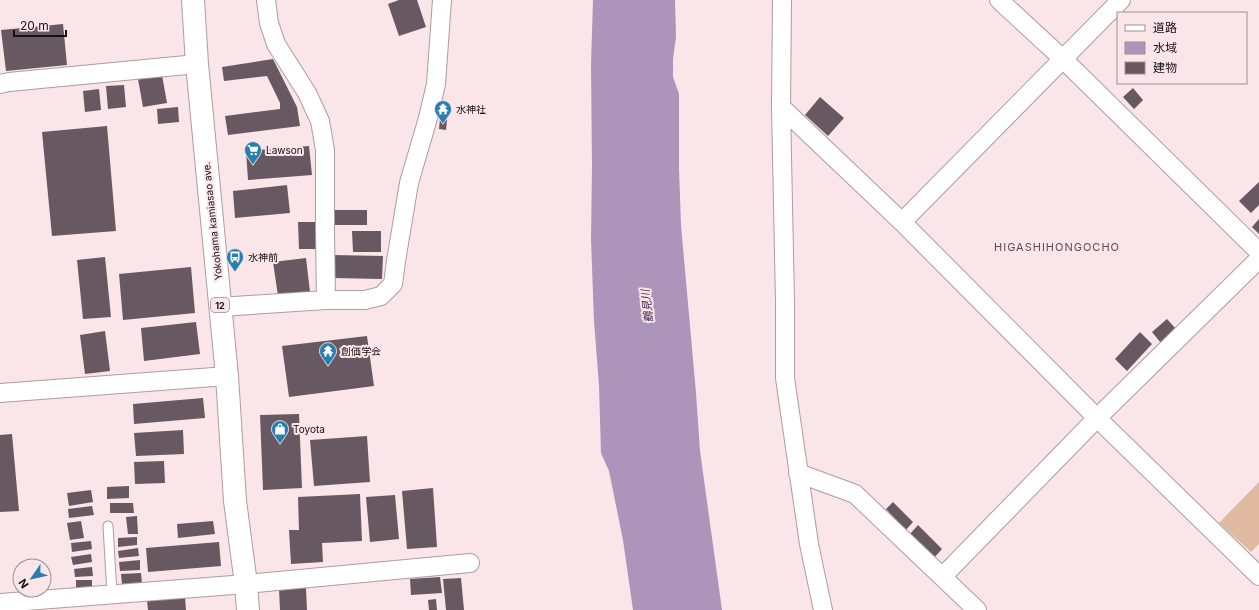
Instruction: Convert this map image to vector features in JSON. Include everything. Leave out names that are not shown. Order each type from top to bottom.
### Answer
[{"type":"main road","name":"Yokohama kamiasao ave.","points":[[193,0],[197,64],[226,376],[235,501],[248,610]]},
{"type":"street","points":[[266,0],[269,23],[276,44],[307,93],[320,121],[325,150],[326,300]]},
{"type":"street","points":[[220,307],[326,300],[365,300],[381,296],[393,284],[409,183],[428,118],[436,84],[442,0]]},
{"type":"street","points":[[782,0],[781,107],[785,294],[785,378],[809,544],[823,610]]},
{"type":"street","points":[[998,0],[1063,59],[1259,252]]},
{"type":"street","points":[[902,222],[1121,0]]},
{"type":"street","points":[[0,84],[16,81],[197,64]]},
{"type":"street","points":[[781,107],[902,222],[1097,418],[1259,576]]},
{"type":"street","points":[[943,576],[1097,418],[1259,259]]},
{"type":"street","points":[[0,394],[226,376]]},
{"type":"street","points":[[798,473],[855,494],[943,576],[977,610]]},
{"type":"street","points":[[0,603],[246,584],[470,563]]},
{"type":"lane","points":[[108,526],[112,594]]},
{"type":"shaded area","points":[[1259,482],[1259,544],[1251,552],[1219,523]]},
{"type":"water","name":"鶴見川","points":[[593,0],[675,0],[676,37],[673,59],[673,77],[679,94],[681,225],[700,451],[722,610],[633,610],[623,540],[609,471],[601,453],[591,239],[591,65]]},
{"type":"building","points":[[399,0],[417,0],[426,27],[399,36],[388,4]]},
{"type":"building","points":[[63,24],[67,65],[6,71],[1,30]]},
{"type":"building","points":[[273,59],[297,107],[300,126],[228,135],[225,116],[280,109],[280,103],[267,76],[224,81],[222,67]]},
{"type":"building","points":[[162,75],[167,103],[143,107],[138,79]]},
{"type":"building","points":[[124,85],[126,107],[108,109],[106,86]]},
{"type":"building","points":[[1133,88],[1143,100],[1134,109],[1123,97]]},
{"type":"building","points":[[99,89],[101,110],[85,112],[83,91]]},
{"type":"building","points":[[820,97],[844,118],[828,136],[805,115]]},
{"type":"building","points":[[178,107],[179,122],[158,124],[157,109]]},
{"type":"building","points":[[440,119],[447,120],[446,130],[439,129]]},
{"type":"building","points":[[107,126],[116,231],[52,236],[42,132]]},
{"type":"building","points":[[309,146],[312,175],[248,180],[246,151]]},
{"type":"building","points":[[1259,182],[1259,205],[1251,213],[1239,201]]},
{"type":"building","points":[[287,185],[290,213],[235,218],[233,191]]},
{"type":"building","points":[[331,210],[367,210],[367,225],[331,225]]},
{"type":"building","points":[[1259,219],[1259,234],[1252,227]]},
{"type":"building","points":[[298,222],[317,222],[317,249],[299,249]]},
{"type":"building","points":[[352,231],[381,231],[381,252],[353,252]]},
{"type":"building","points":[[333,255],[383,256],[382,279],[333,278]]},
{"type":"building","points":[[105,257],[111,317],[83,319],[77,260]]},
{"type":"building","points":[[306,258],[310,292],[278,296],[273,262]]},
{"type":"building","points":[[191,267],[195,313],[123,320],[119,274]]},
{"type":"building","points":[[1167,319],[1176,329],[1161,343],[1152,332]]},
{"type":"building","points":[[196,322],[200,354],[144,361],[141,328]]},
{"type":"building","points":[[105,331],[110,371],[85,374],[80,335]]},
{"type":"building","points":[[1140,332],[1152,344],[1127,371],[1115,359]]},
{"type":"building","name":"創価学会","points":[[367,336],[374,386],[289,397],[282,346]]},
{"type":"building","points":[[203,398],[205,418],[134,424],[133,404]]},
{"type":"building","points":[[299,414],[302,488],[263,490],[260,415]]},
{"type":"building","points":[[183,430],[184,454],[136,456],[134,433]]},
{"type":"building","points":[[12,434],[19,511],[0,512],[0,435]]},
{"type":"building","points":[[367,436],[370,482],[314,486],[310,440]]},
{"type":"building","points":[[164,461],[165,483],[135,484],[134,462]]},
{"type":"building","points":[[129,486],[129,498],[107,499],[107,487]]},
{"type":"building","points":[[433,488],[437,547],[407,549],[402,491]]},
{"type":"building","points":[[91,490],[93,502],[69,506],[67,493]]},
{"type":"building","points":[[360,494],[362,541],[322,543],[323,562],[291,564],[289,530],[299,530],[298,497]]},
{"type":"building","points":[[395,495],[399,539],[370,542],[366,497]]},
{"type":"building","points":[[893,502],[913,522],[906,530],[886,509]]},
{"type":"building","points":[[110,503],[133,503],[134,513],[110,513]]},
{"type":"building","points":[[92,506],[94,515],[69,518],[68,509]]},
{"type":"building","points":[[137,516],[138,534],[128,534],[126,517]]},
{"type":"building","points":[[81,521],[84,538],[70,540],[67,523]]},
{"type":"building","points":[[213,521],[215,534],[178,538],[177,524]]},
{"type":"building","points":[[918,525],[942,549],[934,558],[910,534]]},
{"type":"building","points":[[137,537],[137,545],[118,547],[118,538]]},
{"type":"building","points":[[91,541],[92,549],[72,552],[71,543]]},
{"type":"building","points":[[219,542],[221,566],[148,572],[146,548]]},
{"type":"building","points":[[138,548],[139,556],[119,558],[118,551]]},
{"type":"building","points":[[91,554],[92,562],[73,565],[71,557]]},
{"type":"building","points":[[140,560],[140,570],[120,571],[119,562]]},
{"type":"building","points":[[92,567],[93,576],[75,577],[74,569]]},
{"type":"building","points":[[141,573],[142,583],[122,584],[121,574]]},
{"type":"building","points":[[440,577],[442,593],[411,595],[410,579]]},
{"type":"building","points":[[461,578],[464,610],[446,610],[443,579]]},
{"type":"building","points":[[76,580],[92,580],[92,587],[76,587]]},
{"type":"building","points":[[306,588],[307,610],[280,610],[279,589]]},
{"type":"building","points":[[185,597],[186,610],[148,610],[147,600]]},
{"type":"building","points":[[436,599],[437,610],[429,610],[428,600]]},
{"type":"place","name":"水神社","points":[[443,124]]},
{"type":"place","name":"Lawson","points":[[253,165]]},
{"type":"place","name":"水神前","points":[[235,272]]},
{"type":"place","name":"創価学会","points":[[328,366]]},
{"type":"place","name":"Toyota","points":[[280,444]]},
{"type":"district","name":"HIGASHIHONGOCHO","points":[[1057,247]]}]
